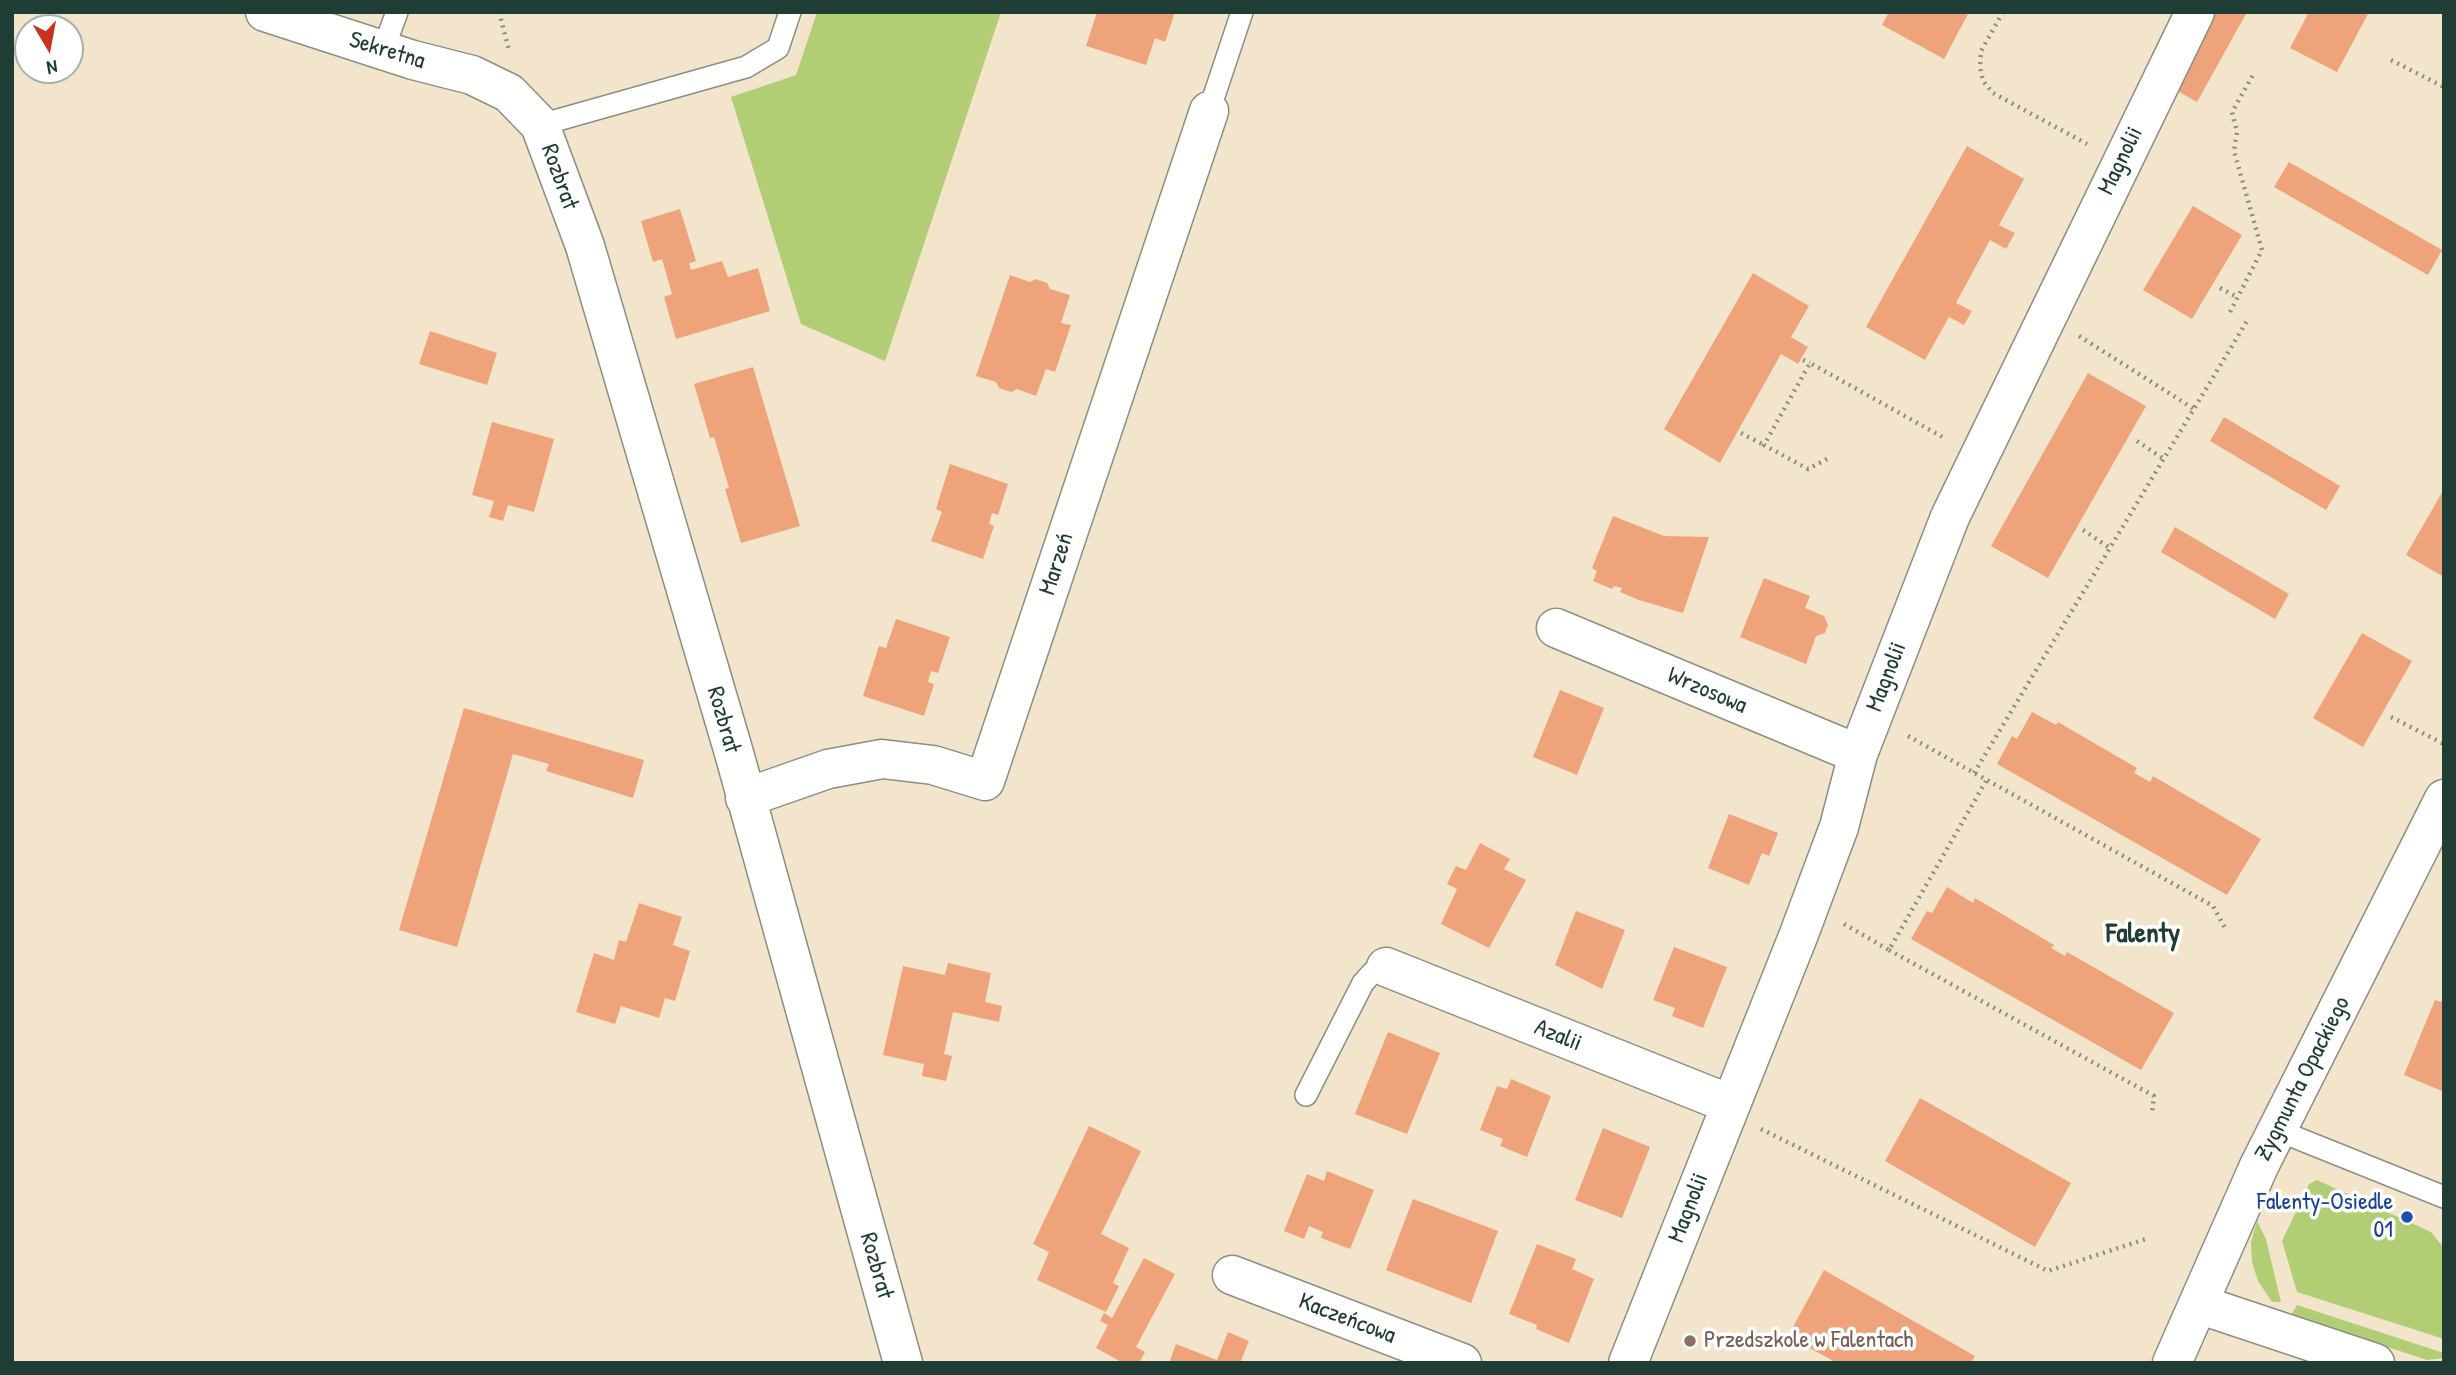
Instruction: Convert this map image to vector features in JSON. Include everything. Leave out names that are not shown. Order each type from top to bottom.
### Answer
[{"type":"street","name":"Sekretna","points":[[265,12],[472,75],[509,93]]},
{"type":"street","name":"Magnolii","points":[[1628,1363],[1810,905],[1839,827],[1858,754],[1926,573],[1977,457],[2195,12]]},
{"type":"street","name":"Rozbrat","points":[[509,93],[540,125],[585,246],[745,799],[903,1363]]},
{"type":"street","name":"Marzeń","points":[[745,799],[828,769],[881,759],[933,765],[985,780],[1209,111]]},
{"type":"street","name":"Wrzosowa","points":[[1556,628],[1858,754]]},
{"type":"street","name":"Zygmunta Opackiego","points":[[2172,1363],[2277,1130],[2444,799]]},
{"type":"street","name":"Azalii","points":[[1386,967],[1728,1108]]},
{"type":"street","name":"Kaczeńcowa","points":[[1232,1275],[1462,1363]]},
{"type":"street","points":[[2198,1304],[2375,1363]]},
{"type":"lane","points":[[383,50],[397,12]]},
{"type":"lane","points":[[540,125],[746,66],[778,48],[790,12]]},
{"type":"lane","points":[[1209,111],[1242,12]]},
{"type":"lane","points":[[1306,1095],[1363,983],[1373,972],[1386,967]]},
{"type":"lane","points":[[2277,1130],[2444,1197]]},
{"type":"path","points":[[2003,12],[1981,51],[1983,81],[1993,93],[2083,141],[2095,151],[2112,178]]},
{"type":"path","points":[[2391,60],[2444,87]]},
{"type":"path","points":[[2230,312],[2262,250],[2234,151],[2237,132],[2232,112],[2253,75]]},
{"type":"path","points":[[2220,288],[2238,297]]},
{"type":"path","points":[[2046,315],[2194,409]]},
{"type":"path","points":[[1974,773],[2247,321]]},
{"type":"path","points":[[1803,360],[1977,457]]},
{"type":"path","points":[[1764,445],[1810,363]]},
{"type":"path","points":[[1741,433],[1808,469],[1827,459]]},
{"type":"path","points":[[2137,441],[2164,459]]},
{"type":"path","points":[[2083,530],[2110,548]]},
{"type":"path","points":[[1872,717],[2213,906],[2226,930]]},
{"type":"path","points":[[2391,717],[2444,744]]},
{"type":"path","points":[[1889,950],[1986,781]]},
{"type":"path","points":[[1810,905],[2154,1096],[2152,1114]]},
{"type":"path","points":[[1728,1108],[2048,1271],[2149,1238]]},
{"type":"green space","points":[[817,12],[1001,12],[885,361],[801,324],[731,97],[796,75]]},
{"type":"green space","points":[[2317,1180],[2431,1232],[2444,1248],[2444,1339],[2297,1292],[2282,1241],[2309,1184]]},
{"type":"green space","points":[[2257,1221],[2266,1239],[2281,1302],[2272,1302],[2258,1281],[2252,1262],[2251,1242]]},
{"type":"green space","points":[[2297,1305],[2444,1353],[2444,1358],[2427,1360],[2291,1315]]},
{"type":"building","points":[[1097,12],[1175,12],[1165,42],[1155,38],[1146,65],[1086,46]]},
{"type":"building","points":[[1889,12],[1968,14],[1944,59],[1882,25]]},
{"type":"building","points":[[2210,12],[2247,12],[2197,102],[2169,86]]},
{"type":"building","points":[[2309,12],[2369,12],[2337,72],[2290,48]]},
{"type":"building","points":[[1967,146],[2024,179],[1999,225],[2015,233],[2006,249],[1990,240],[1956,303],[1972,311],[1964,325],[1949,317],[1925,360],[1866,327]]},
{"type":"building","points":[[2289,162],[2442,250],[2428,275],[2274,187]]},
{"type":"building","points":[[2193,206],[2242,235],[2192,319],[2143,290]]},
{"type":"building","points":[[680,209],[696,261],[689,263],[691,270],[722,261],[728,277],[758,268],[770,311],[676,339],[664,297],[672,294],[662,259],[653,262],[641,221]]},
{"type":"building","points":[[1753,273],[1809,306],[1791,337],[1808,347],[1798,364],[1781,354],[1720,463],[1664,429]]},
{"type":"building","points":[[1010,275],[1030,282],[1036,279],[1047,283],[1050,289],[1070,295],[1061,323],[1071,325],[1055,372],[1046,369],[1036,396],[1017,389],[1011,392],[999,388],[996,382],[976,376]]},
{"type":"building","points":[[430,331],[497,353],[487,385],[419,364]]},
{"type":"building","points":[[753,367],[800,526],[741,543],[725,489],[729,488],[714,437],[710,438],[694,384]]},
{"type":"building","points":[[2088,373],[2146,406],[2048,578],[1991,546]]},
{"type":"building","points":[[2224,417],[2340,486],[2326,510],[2210,441]]},
{"type":"building","points":[[492,422],[554,439],[534,512],[508,505],[503,521],[489,517],[494,501],[472,495]]},
{"type":"building","points":[[950,464],[1008,484],[998,515],[992,513],[989,524],[994,526],[983,559],[931,541],[942,512],[936,509]]},
{"type":"building","points":[[2444,489],[2444,577],[2406,555]]},
{"type":"building","points":[[1613,516],[1664,536],[1709,537],[1683,613],[1639,600],[1620,592],[1622,588],[1614,586],[1612,589],[1593,581],[1597,571],[1592,568]]},
{"type":"building","points":[[2175,527],[2289,594],[2275,619],[2161,552]]},
{"type":"building","points":[[1764,578],[1810,596],[1805,608],[1824,616],[1828,625],[1825,633],[1816,636],[1806,664],[1740,637]]},
{"type":"building","points":[[896,619],[950,637],[938,673],[931,671],[928,682],[934,684],[924,716],[863,696],[879,646],[886,648]]},
{"type":"building","points":[[2362,633],[2412,661],[2363,747],[2313,718]]},
{"type":"building","points":[[1560,690],[1604,708],[1577,775],[1533,757]]},
{"type":"building","points":[[464,708],[644,760],[633,798],[546,771],[549,764],[513,754],[457,947],[399,930]]},
{"type":"building","points":[[2032,712],[2056,725],[2058,722],[2137,768],[2134,773],[2150,782],[2153,776],[2261,839],[2227,895],[1997,764],[2012,736],[2017,739]]},
{"type":"building","points":[[1729,814],[1778,833],[1769,856],[1762,853],[1749,885],[1708,868]]},
{"type":"building","points":[[1480,843],[1510,859],[1504,869],[1526,880],[1489,948],[1441,924],[1457,889],[1447,884],[1456,866],[1466,870]]},
{"type":"building","points":[[1947,887],[1973,903],[1975,898],[2054,945],[2051,948],[2065,956],[2067,952],[2174,1013],[2141,1070],[1911,939],[1927,911],[1932,913]]},
{"type":"building","points":[[639,903],[682,917],[673,945],[690,951],[675,1001],[665,998],[659,1018],[621,1006],[615,1024],[576,1012],[594,953],[614,960],[619,940],[626,942]]},
{"type":"building","points":[[1576,911],[1625,930],[1602,989],[1555,965]]},
{"type":"building","points":[[1674,947],[1727,967],[1703,1028],[1672,1016],[1675,1008],[1653,1000]]},
{"type":"building","points":[[948,963],[991,973],[985,1002],[1002,1006],[999,1022],[953,1012],[944,1054],[952,1056],[946,1081],[922,1076],[924,1064],[883,1055],[903,966],[945,975]]},
{"type":"building","points":[[2444,996],[2444,1092],[2404,1075],[2435,1000],[2441,1002]]},
{"type":"building","points":[[1388,1032],[1440,1053],[1407,1134],[1355,1114]]},
{"type":"building","points":[[1511,1079],[1551,1096],[1527,1157],[1500,1146],[1503,1139],[1480,1130],[1497,1086],[1507,1089]]},
{"type":"building","points":[[1920,1098],[2071,1183],[2035,1247],[1885,1161]]},
{"type":"building","points":[[1089,1126],[1141,1151],[1101,1234],[1129,1248],[1113,1283],[1119,1286],[1106,1312],[1037,1280],[1049,1252],[1033,1244]]},
{"type":"building","points":[[1603,1128],[1650,1147],[1622,1218],[1575,1200]]},
{"type":"building","points":[[1327,1171],[1374,1190],[1350,1249],[1321,1238],[1323,1232],[1309,1226],[1304,1239],[1284,1231],[1307,1174],[1324,1181]]},
{"type":"building","points":[[1413,1199],[1498,1231],[1471,1303],[1386,1270]]},
{"type":"building","points":[[1537,1244],[1576,1259],[1572,1269],[1594,1279],[1569,1343],[1536,1329],[1537,1325],[1509,1314]]},
{"type":"building","points":[[1144,1258],[1175,1274],[1136,1347],[1145,1352],[1139,1363],[1123,1363],[1096,1348],[1108,1325],[1100,1321],[1104,1313],[1112,1318]]},
{"type":"building","points":[[1824,1270],[1975,1356],[1971,1363],[1837,1363],[1788,1336]]},
{"type":"building","points":[[1228,1332],[1249,1341],[1240,1363],[1169,1363],[1176,1344],[1217,1360]]},
{"type":"place","name":"Falenty-Osiedle 01","points":[[2407,1217]]},
{"type":"place","name":"Przedszkole w Falentach","points":[[1690,1341]]},
{"type":"district","name":"Falenty","points":[[2143,935]]}]
